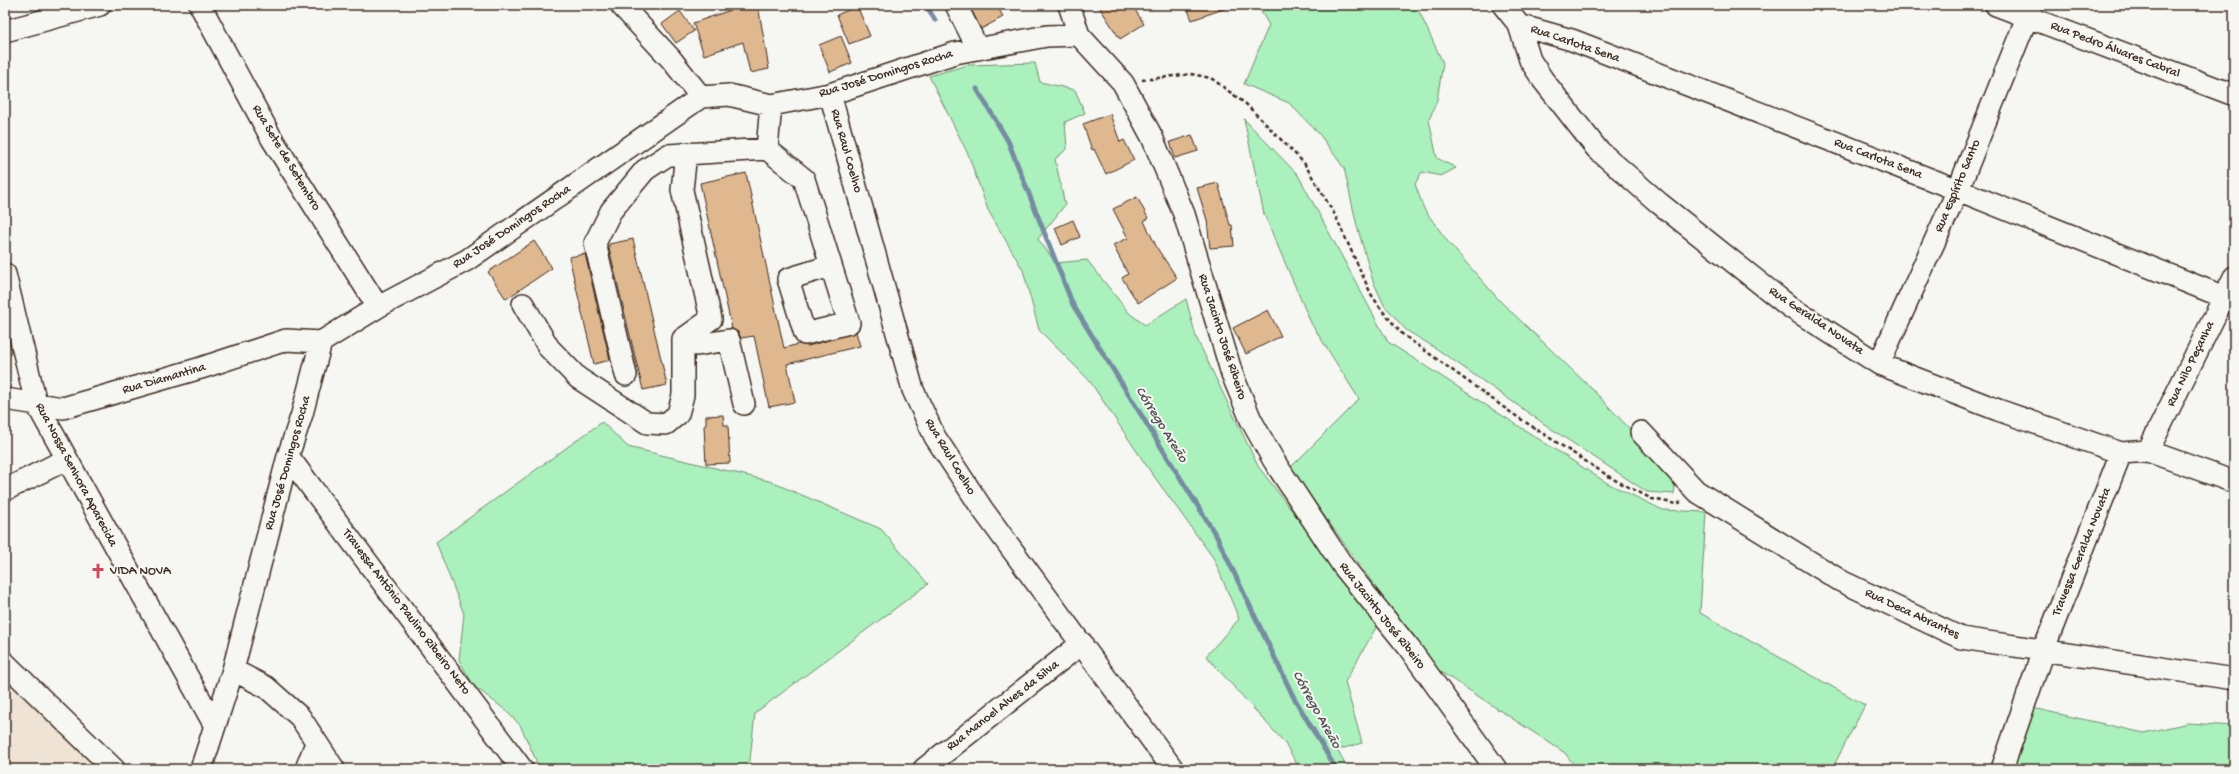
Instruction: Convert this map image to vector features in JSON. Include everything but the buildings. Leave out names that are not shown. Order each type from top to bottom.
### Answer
[{"type":"street","points":[[5,31],[43,12],[100,5]]},
{"type":"street","name":"Rua Sete de Setembro","points":[[200,5],[272,139],[378,307]]},
{"type":"street","points":[[622,5],[671,59],[701,97]]},
{"type":"street","points":[[956,5],[978,49]]},
{"type":"street","name":"Rua Jacinto José Ribeiro","points":[[1069,5],[1079,35],[1123,83],[1152,137],[1184,214],[1232,374],[1255,427],[1274,461],[1343,566],[1409,648],[1496,769]]},
{"type":"street","name":"Rua Geralda Novata","points":[[1503,5],[1519,26],[1530,60],[1543,80],[1597,149],[1659,203],[1790,307],[1878,364],[1998,410],[2121,453],[2148,451],[2234,482]]},
{"type":"street","name":"Rua Pedro Álvares Cabral","points":[[1996,5],[2030,11],[2234,95]]},
{"type":"street","name":"Rua Espírito Santo","points":[[1878,364],[1958,190],[2030,11]]},
{"type":"street","name":"Rua Carlota Sena","points":[[1519,26],[1572,40],[1958,190],[2229,299]]},
{"type":"street","name":"Rua José Domingos Rocha","points":[[201,769],[232,670],[288,456],[302,414],[321,342],[378,307],[467,260],[701,97],[729,95],[771,105],[830,94],[955,52],[1047,36],[1079,35]]},
{"type":"street","name":"Rua Raul Coelho","points":[[830,94],[913,390],[935,437],[956,472],[1173,769]]},
{"type":"street","points":[[767,149],[771,105]]},
{"type":"street","points":[[626,375],[595,243],[611,211],[645,170],[668,155],[767,149],[804,179],[830,266]]},
{"type":"street","points":[[683,339],[711,319],[682,190],[686,153]]},
{"type":"street","name":"Rua Nossa Senhora Aparecida","points":[[5,274],[36,403],[65,460],[215,726]]},
{"type":"street","name":"Rua Nilo Peçanha","points":[[2148,451],[2229,299],[2234,277]]},
{"type":"street","points":[[523,304],[549,348],[578,378],[647,423],[666,424],[678,414],[683,395],[683,339]]},
{"type":"street","points":[[683,339],[697,345],[729,340],[744,404]]},
{"type":"street","name":"Rua Diamantina","points":[[5,399],[63,408],[201,368],[286,340],[321,342]]},
{"type":"street","name":"Rua Deca Abrantes","points":[[1641,432],[1696,491],[1840,581],[1961,638],[2234,679]]},
{"type":"street","name":"Travessa Geralda Novata","points":[[2002,769],[2043,651],[2121,453]]},
{"type":"street","name":"Travessa Antônio Paulino Ribeiro Neto","points":[[288,456],[522,769]]},
{"type":"street","points":[[5,490],[65,460]]},
{"type":"street","name":"Rua Manoel Alves da Silva","points":[[924,769],[1082,643]]},
{"type":"street","points":[[5,663],[114,769]]},
{"type":"street","points":[[232,670],[272,692],[300,717],[316,744],[334,769]]},
{"type":"street","points":[[306,769],[316,744]]},
{"type":"path","points":[[1123,83],[1190,74],[1211,78],[1246,104],[1304,163],[1335,215],[1371,294],[1381,309],[1402,334],[1513,414],[1613,479],[1652,499],[1677,504],[1696,491]]},
{"type":"shaded area","points":[[5,673],[101,769],[5,769]]},
{"type":"green space","points":[[1257,5],[1416,5],[1443,63],[1437,100],[1429,120],[1437,158],[1456,168],[1441,176],[1422,172],[1415,184],[1424,209],[1448,242],[1500,301],[1593,390],[1676,478],[1674,494],[1647,492],[1553,430],[1437,349],[1406,330],[1384,305],[1373,281],[1357,226],[1344,168],[1320,135],[1289,103],[1244,84],[1269,25]]},
{"type":"green space","points":[[1035,63],[1040,82],[1075,90],[1085,113],[1065,122],[1067,149],[1055,159],[1065,205],[1038,239],[1056,263],[1087,260],[1129,313],[1145,325],[1186,299],[1196,337],[1258,466],[1378,624],[1345,682],[1362,743],[1337,750],[1348,769],[1300,769],[1284,742],[1206,656],[1239,619],[1214,559],[1148,468],[1089,380],[1039,330],[1023,270],[988,210],[968,154],[929,76],[968,65]]},
{"type":"green space","points":[[1244,119],[1298,175],[1388,342],[1607,483],[1663,510],[1706,512],[1700,613],[1865,705],[1832,769],[1577,769],[1565,753],[1432,666],[1290,468],[1359,399],[1311,323],[1264,214]]},
{"type":"green space","points":[[602,422],[628,447],[769,481],[881,529],[928,584],[755,713],[749,769],[540,769],[520,725],[504,709],[474,686],[459,660],[464,614],[436,542]]},
{"type":"green space","points":[[2028,707],[2144,733],[2188,723],[2234,726],[2234,769],[2009,769]]},
{"type":"waterway","name":"Córrego Areão","points":[[926,5],[935,20]]},
{"type":"waterway","name":"Córrego Areão","points":[[977,89],[1008,141],[1073,305],[1217,537],[1293,696],[1336,769]]},
{"type":"place","name":"VIDA NOVA","points":[[98,571]]}]
